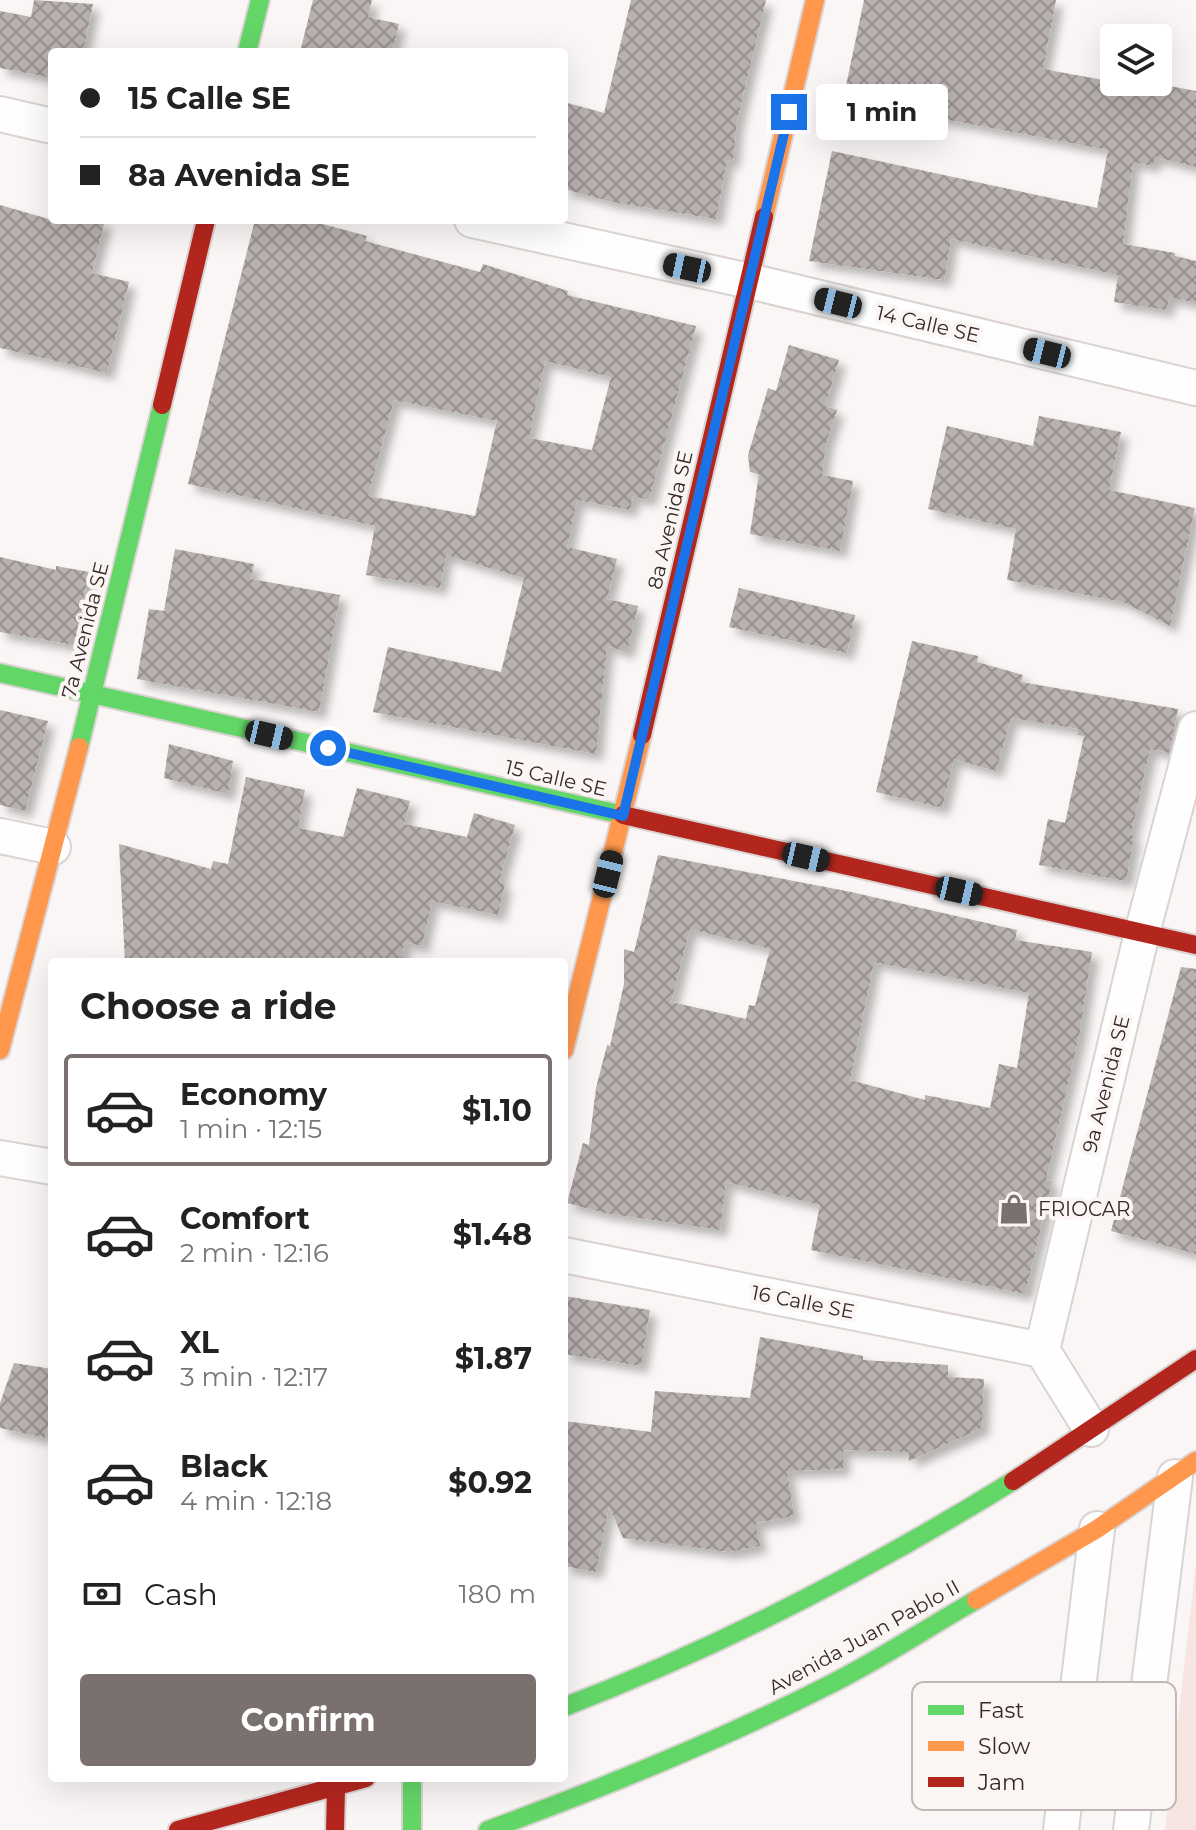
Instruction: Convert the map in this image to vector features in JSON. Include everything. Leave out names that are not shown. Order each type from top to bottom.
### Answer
[{"type":"main road","points":[[248,48],[260,0]]},
{"type":"main road","name":"8a Avenida SE","points":[[568,1034],[623,816],[815,0]]},
{"type":"main road","name":"7a Avenida SE","points":[[0,1050],[93,695],[205,224]]},
{"type":"main road","name":"15 Calle SE","points":[[0,673],[1196,945]]},
{"type":"main road","points":[[568,1706],[645,1678],[869,1570],[1196,1359]]},
{"type":"main road","name":"Avenida Juan Pablo II","points":[[488,1830],[567,1801],[818,1690],[1097,1529],[1185,1469]]},
{"type":"main road","points":[[178,1830],[354,1782]]},
{"type":"main road","points":[[412,1782],[412,1830]]},
{"type":"main road","points":[[335,1830],[336,1788]]},
{"type":"street","points":[[0,114],[48,125]]},
{"type":"street","name":"14 Calle SE","points":[[490,224],[749,281],[1196,388]]},
{"type":"street","name":"9a Avenida SE","points":[[1042,1350],[1142,933],[1196,729]]},
{"type":"street","points":[[0,836],[53,847]]},
{"type":"street","points":[[0,1158],[48,1166]]},
{"type":"street","name":"16 Calle SE","points":[[568,1256],[1042,1350]]},
{"type":"street","points":[[1042,1350],[1091,1429]]},
{"type":"street","points":[[1153,1682],[1185,1469]]},
{"type":"street","points":[[1079,1682],[1097,1529]]},
{"type":"street","points":[[1061,1830],[1063,1810]]},
{"type":"street","points":[[1131,1830],[1134,1810]]},
{"type":"shaded area","points":[[1196,1564],[1196,1830],[1165,1830],[1167,1810],[1176,1810],[1176,1736]]},
{"type":"building","points":[[34,0],[93,4],[84,48],[48,48],[48,77],[0,68],[0,11],[31,17]]},
{"type":"building","points":[[313,0],[372,0],[368,17],[399,24],[393,48],[301,48]]},
{"type":"building","points":[[631,0],[766,0],[737,121],[733,161],[727,160],[716,219],[612,202],[568,190],[568,103],[604,113]]},
{"type":"building","points":[[864,0],[1056,0],[1043,69],[1100,79],[1100,96],[1172,96],[1172,86],[1196,91],[1196,167],[1155,157],[1153,166],[1133,162],[1123,244],[1175,253],[1175,256],[1196,261],[1196,303],[1170,297],[1166,310],[1114,302],[1118,275],[951,239],[944,280],[809,261],[832,151],[1097,208],[1108,150],[843,100]]},
{"type":"building","points":[[0,205],[48,219],[48,224],[104,224],[92,273],[129,282],[107,373],[0,348]]},
{"type":"building","points":[[254,224],[323,224],[367,236],[365,241],[480,272],[483,264],[568,291],[567,295],[696,326],[649,500],[633,496],[630,510],[577,500],[567,547],[617,559],[607,599],[638,606],[627,652],[607,646],[596,754],[373,712],[388,647],[501,672],[524,578],[446,555],[440,588],[366,575],[375,526],[188,484]],"holes":[[[545,361],[611,377],[592,450],[529,438]],[[394,400],[497,421],[475,516],[368,496]]]},
{"type":"building","points":[[789,345],[839,360],[825,406],[837,410],[826,444],[822,475],[853,481],[840,551],[750,534],[759,474],[750,472],[748,455],[768,388],[776,391]]},
{"type":"building","points":[[1039,416],[1121,432],[1109,490],[1195,508],[1170,626],[1123,602],[1007,580],[1016,529],[928,509],[947,426],[1033,446]]},
{"type":"building","points":[[175,549],[254,564],[251,579],[340,595],[319,712],[137,679],[149,609],[164,611]]},
{"type":"building","points":[[0,557],[56,570],[56,566],[89,572],[74,645],[0,632]]},
{"type":"building","points":[[739,588],[855,615],[847,653],[729,627]]},
{"type":"building","points":[[912,641],[978,656],[977,662],[1023,675],[1021,682],[1178,709],[1169,753],[1150,749],[1131,835],[1134,836],[1126,881],[1039,865],[1048,819],[1065,823],[1084,736],[1077,735],[1079,729],[1011,718],[996,771],[954,759],[942,808],[876,792]]},
{"type":"building","points":[[0,710],[48,721],[25,811],[0,805]]},
{"type":"building","points":[[169,744],[233,761],[228,794],[164,778]]},
{"type":"building","points":[[246,777],[305,790],[298,828],[343,837],[357,788],[410,801],[404,824],[467,837],[474,813],[515,825],[499,882],[505,884],[498,915],[432,901],[422,946],[404,942],[402,958],[125,958],[119,844],[211,869],[213,861],[228,864]]},
{"type":"building","points":[[658,855],[851,892],[1017,930],[1015,940],[1092,952],[1080,1031],[1046,1180],[1052,1181],[1025,1294],[811,1250],[820,1205],[726,1182],[720,1230],[605,1213],[568,1203],[583,1143],[589,1145],[596,1088],[607,1045],[610,1046],[624,984],[624,949],[634,952]],"holes":[[[690,929],[770,949],[755,1006],[749,1005],[746,1019],[671,1002]],[[874,962],[1029,993],[1017,1068],[999,1064],[990,1108],[925,1095],[925,1100],[850,1080]]]},
{"type":"building","points":[[1181,967],[1196,969],[1196,1254],[1111,1231]]},
{"type":"building","points":[[568,1297],[650,1310],[641,1366],[568,1355]]},
{"type":"building","points":[[760,1337],[863,1356],[863,1360],[948,1365],[948,1377],[984,1379],[982,1428],[909,1461],[909,1452],[843,1450],[843,1469],[787,1471],[794,1516],[756,1523],[760,1546],[729,1552],[623,1538],[609,1506],[596,1572],[568,1567],[568,1422],[651,1432],[655,1391],[750,1398]]},
{"type":"building","points":[[14,1363],[48,1368],[48,1426],[45,1438],[0,1428],[0,1403]]},
{"type":"traffic: fast","points":[[248,48],[260,0]]},
{"type":"traffic: fast","points":[[79,747],[162,405]]},
{"type":"traffic: fast","points":[[0,673],[623,815]]},
{"type":"traffic: fast","points":[[568,1705],[681,1658],[794,1604],[849,1576],[1013,1481]]},
{"type":"traffic: fast","points":[[488,1830],[660,1763],[787,1706],[866,1665],[976,1600]]},
{"type":"traffic: fast","points":[[412,1782],[412,1830]]},
{"type":"traffic: slow","points":[[764,217],[815,0]]},
{"type":"traffic: slow","points":[[568,1034],[642,735]]},
{"type":"traffic: slow","points":[[0,1050],[79,747]]},
{"type":"traffic: slow","points":[[976,1600],[1097,1529],[1196,1461]]},
{"type":"traffic: jam","points":[[642,735],[764,217]]},
{"type":"traffic: jam","points":[[162,405],[205,224]]},
{"type":"traffic: jam","points":[[623,815],[1196,945]]},
{"type":"traffic: jam","points":[[1013,1481],[1196,1359]]},
{"type":"traffic: jam","points":[[178,1830],[352,1782]]},
{"type":"traffic: jam","points":[[335,1830],[336,1788]]},
{"type":"place","name":"FRIOCAR","points":[[1014,1209]]},
{"type":"route","points":[[328,748],[623,816],[789,112]]}]
